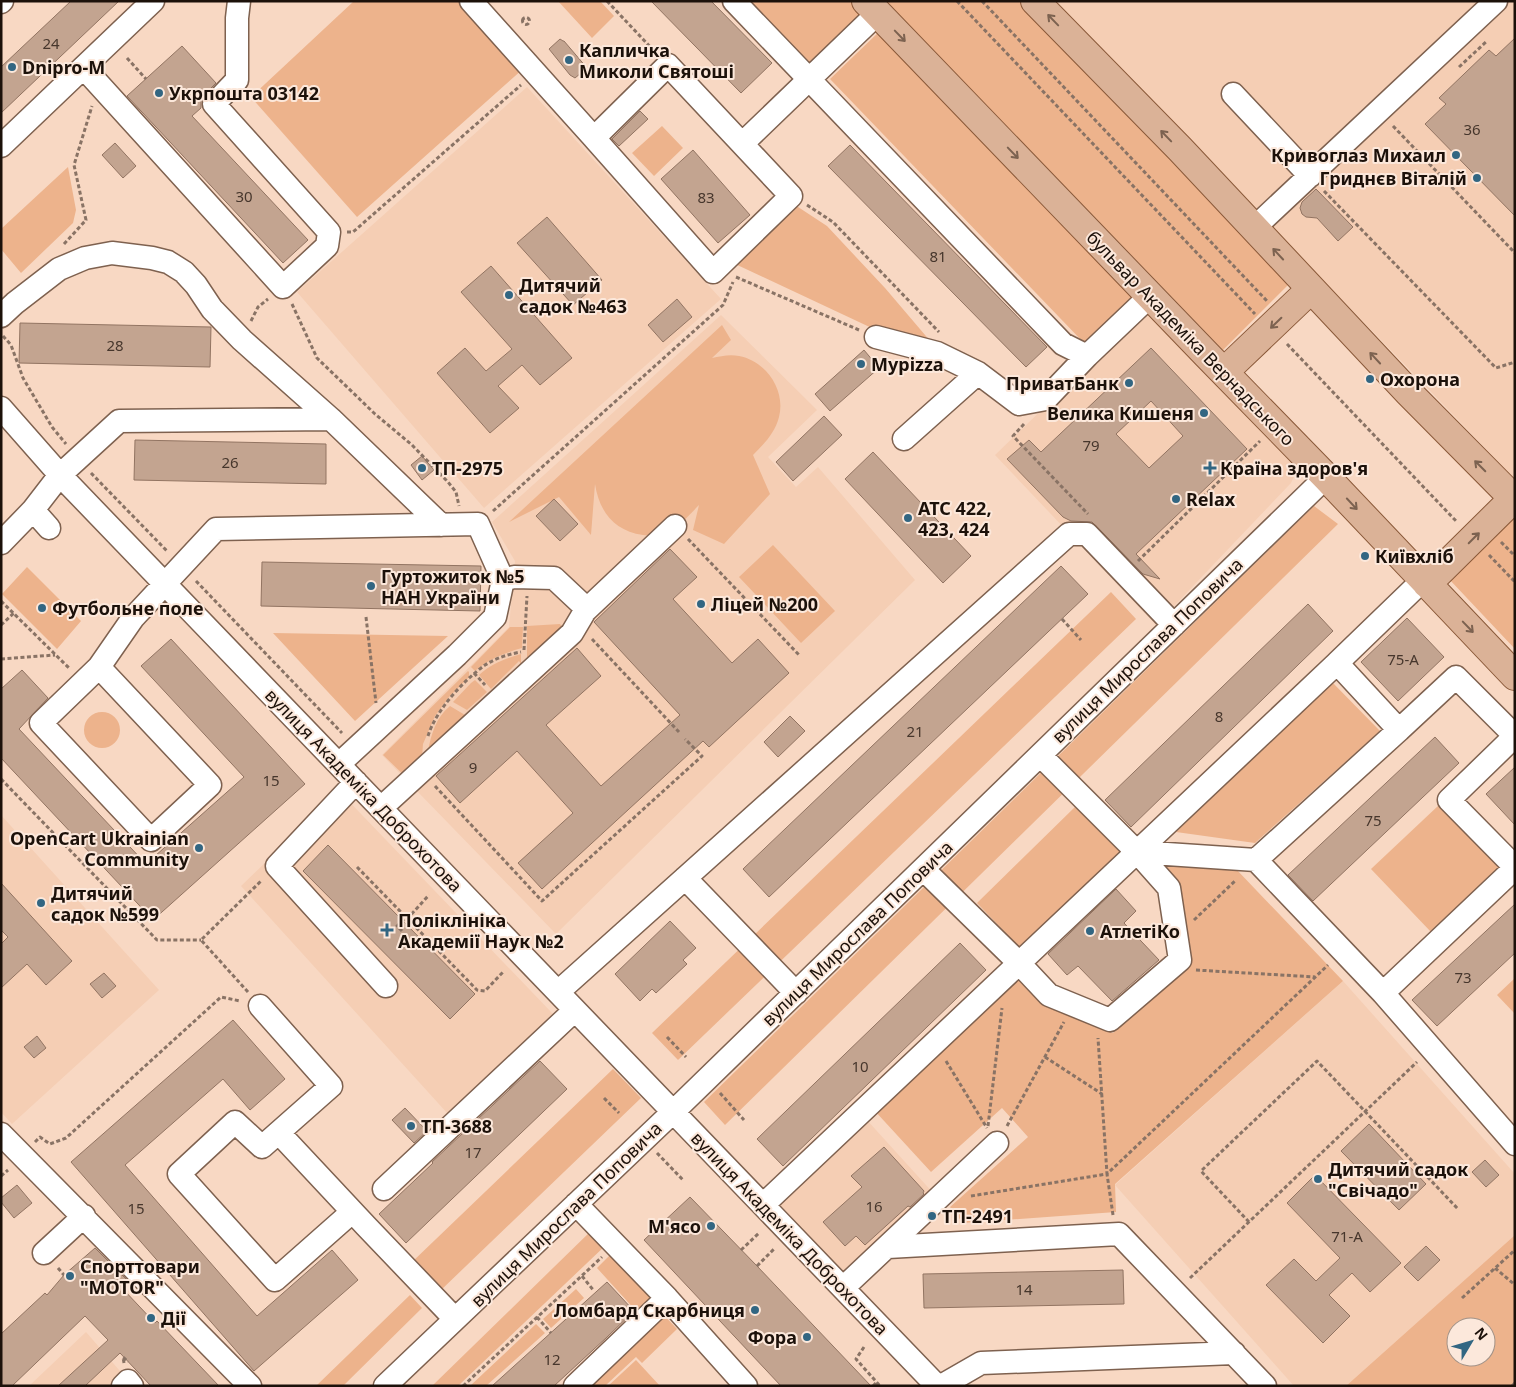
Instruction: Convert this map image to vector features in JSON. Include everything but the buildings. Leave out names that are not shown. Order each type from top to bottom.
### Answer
[{"type":"main road","points":[[1035,1],[1180,149],[1408,393],[1514,500],[1425,582]]},
{"type":"main road","name":"бульвар Академіка Вернадського","points":[[872,7],[1326,477],[1515,676]]},
{"type":"main road","points":[[1224,372],[1311,290]]},
{"type":"street","points":[[1,146],[91,76],[153,1]]},
{"type":"street","points":[[91,76],[283,287],[327,246],[329,232],[214,104],[237,80],[237,18],[239,1]]},
{"type":"street","points":[[471,1],[594,138],[684,250],[713,272],[727,272],[791,196],[668,65],[594,138]]},
{"type":"street","points":[[734,1],[1063,344],[1088,356]]},
{"type":"street","points":[[1254,228],[1496,1]]},
{"type":"street","points":[[742,143],[809,80],[872,7]]},
{"type":"street","points":[[1233,94],[1310,176]]},
{"type":"street","points":[[1,316],[59,269],[85,258],[112,253],[168,262],[184,272],[196,285],[212,309],[242,340],[331,419],[441,525]]},
{"type":"street","points":[[876,337],[937,353],[978,373],[1019,404],[1046,399],[1150,296]]},
{"type":"street","points":[[904,439],[978,373]]},
{"type":"street","name":"вулиця Академіка Доброхотова","points":[[1,408],[60,475],[937,1386]]},
{"type":"street","points":[[1,543],[33,510],[60,475],[119,420],[331,419]]},
{"type":"street","name":"вулиця Мирослава Поповича","points":[[385,1386],[673,1112],[1326,477]]},
{"type":"street","points":[[33,510],[49,528]]},
{"type":"street","points":[[99,667],[210,785],[151,840],[42,724],[99,667],[131,616],[165,584],[216,529],[478,524],[503,580],[495,617],[457,655],[339,764]]},
{"type":"street","points":[[382,808],[572,633],[583,616],[675,526]]},
{"type":"street","points":[[558,992],[1069,534],[1087,534],[1174,625]]},
{"type":"street","points":[[503,580],[514,576],[554,578],[583,616]]},
{"type":"street","points":[[763,1205],[1425,582]]},
{"type":"street","points":[[1337,663],[1399,730]]},
{"type":"street","points":[[1256,860],[1456,677],[1515,736],[1449,800],[1515,868],[1383,993]]},
{"type":"street","points":[[923,869],[1012,970],[1049,995],[1110,1020],[1180,960],[1169,888],[1040,755]]},
{"type":"street","points":[[356,782],[277,866],[386,986]]},
{"type":"street","points":[[1136,852],[1256,860],[1383,993],[1431,1048],[1511,1132]]},
{"type":"street","points":[[685,878],[796,993]]},
{"type":"street","points":[[260,1006],[330,1086],[262,1148],[235,1122],[179,1174],[275,1280],[352,1212]]},
{"type":"street","points":[[384,1189],[575,1010]]},
{"type":"street","points":[[279,1133],[455,1319]]},
{"type":"street","points":[[1,1134],[250,1386]]},
{"type":"street","points":[[843,1288],[997,1143]]},
{"type":"street","points":[[576,1204],[667,1298],[746,1386]]},
{"type":"street","points":[[44,1253],[84,1216]]},
{"type":"street","points":[[888,1247],[1119,1234],[1265,1386]]},
{"type":"street","points":[[575,1386],[667,1298]]},
{"type":"street","points":[[941,1386],[981,1363],[1234,1353]]},
{"type":"street","points":[[123,1386],[128,1381],[132,1386]]},
{"type":"path","points":[[606,1],[668,65]]},
{"type":"path","points":[[957,1],[1258,318]]},
{"type":"path","points":[[982,1],[1269,304]]},
{"type":"path","points":[[127,58],[146,79]]},
{"type":"path","points":[[329,232],[353,232],[535,72]]},
{"type":"path","points":[[60,248],[86,220],[74,165],[91,76]]},
{"type":"path","points":[[1379,111],[1515,253]]},
{"type":"path","points":[[1310,176],[1496,368],[1515,362]]},
{"type":"path","points":[[791,196],[833,222],[944,337]]},
{"type":"path","points":[[478,524],[723,305],[727,272],[876,337]]},
{"type":"path","points":[[283,287],[298,314],[317,358],[375,414],[412,445],[442,476],[456,492],[459,505]]},
{"type":"path","points":[[1,334],[11,345]]},
{"type":"path","points":[[1285,341],[1462,526]]},
{"type":"path","points":[[1046,399],[1013,436],[1089,516]]},
{"type":"path","points":[[1136,564],[1265,436]]},
{"type":"path","points":[[675,526],[800,656]]},
{"type":"path","points":[[1500,540],[1515,556]]},
{"type":"path","points":[[1487,553],[1515,582]]},
{"type":"path","points":[[526,675],[524,651],[528,577]]},
{"type":"path","points":[[1,600],[83,683]]},
{"type":"path","points":[[1,625],[14,613]]},
{"type":"path","points":[[583,616],[679,732]]},
{"type":"path","points":[[366,617],[379,726]]},
{"type":"path","points":[[1062,619],[1081,640]]},
{"type":"path","points":[[524,651],[497,659],[486,665],[446,703],[428,733],[424,769],[542,901],[702,756],[685,739]]},
{"type":"path","points":[[1,659],[55,655]]},
{"type":"path","points":[[457,655],[499,700]]},
{"type":"path","points":[[1,779],[157,940],[201,940],[277,866]]},
{"type":"path","points":[[1176,937],[1256,860]]},
{"type":"path","points":[[357,867],[422,937],[477,990],[485,991],[504,971]]},
{"type":"path","points":[[402,931],[397,926],[429,895]]},
{"type":"path","points":[[201,940],[260,1006]]},
{"type":"path","points":[[936,1201],[1107,1174],[1343,951]]},
{"type":"path","points":[[1171,968],[1316,977]]},
{"type":"path","points":[[935,1043],[988,1129],[1012,970]]},
{"type":"path","points":[[50,1144],[66,1138],[221,997],[260,1006]]},
{"type":"path","points":[[997,1143],[1073,1005]]},
{"type":"path","points":[[1097,1015],[1107,1174],[1115,1234]]},
{"type":"path","points":[[667,1037],[686,1058]]},
{"type":"path","points":[[1174,1292],[1431,1048]]},
{"type":"path","points":[[1045,1057],[1102,1094]]},
{"type":"path","points":[[1249,1222],[1201,1171],[1317,1061],[1458,1209]]},
{"type":"path","points":[[719,1093],[744,1120]]},
{"type":"path","points":[[604,1098],[619,1113]]},
{"type":"path","points":[[652,1148],[683,1180]]},
{"type":"path","points":[[742,1250],[759,1233]]},
{"type":"path","points":[[464,1386],[615,1245]]},
{"type":"path","points":[[757,1266],[774,1249]]},
{"type":"path","points":[[1462,1298],[1515,1250]]},
{"type":"path","points":[[1495,1268],[1515,1285]]},
{"type":"path","points":[[582,1276],[594,1291]]},
{"type":"path","points":[[537,1317],[551,1333]]},
{"type":"path","points":[[864,1347],[856,1359],[880,1386]]},
{"type":"path","points":[[873,1386],[877,1382]]},
{"type":"path","points":[[1512,1386],[1515,1383]]},
{"type":"shaded area","points":[[354,1],[462,1],[523,69],[357,217],[251,97]]},
{"type":"shaded area","points":[[558,1],[600,1],[614,16],[592,38]]},
{"type":"shaded area","points":[[748,1],[862,1],[869,9],[810,67]]},
{"type":"shaded area","points":[[886,1],[1023,1],[1292,281],[1223,350]]},
{"type":"shaded area","points":[[1054,1],[1515,1],[1515,479]]},
{"type":"shaded area","points":[[883,28],[1137,293],[1084,343],[830,79]]},
{"type":"shaded area","name":"Дитячий садок №463","points":[[527,87],[721,299],[484,508],[297,292]]},
{"type":"shaded area","points":[[662,126],[683,148],[654,176],[632,153]]},
{"type":"shaded area","points":[[68,167],[76,210],[73,223],[21,273],[1,249],[1,229]]},
{"type":"shaded area","points":[[795,205],[827,226],[885,288],[931,342],[876,330],[733,263]]},
{"type":"shaded area","points":[[1152,303],[1293,457],[1297,470],[1291,483],[1156,625],[995,455]]},
{"type":"shaded area","name":"Ліцей №200","points":[[721,315],[817,410],[768,457],[796,487],[818,467],[915,580],[556,934],[382,755],[509,627],[515,561],[492,522]]},
{"type":"shaded area","points":[[722,325],[731,340],[712,358],[736,355],[758,364],[772,378],[780,397],[779,417],[775,428],[753,455],[770,494],[724,544],[693,530],[699,505],[677,527],[667,533],[646,535],[624,529],[616,524],[604,511],[595,484],[591,535],[559,497],[509,522]]},
{"type":"shaded area","points":[[1314,506],[1338,524],[725,1125],[704,1102]]},
{"type":"shaded area","points":[[1515,516],[1515,649],[1449,579]]},
{"type":"shaded area","points":[[773,545],[835,611],[801,643],[739,577]]},
{"type":"shaded area","name":"Футбольне поле","points":[[27,567],[81,621],[57,649],[2,594]]},
{"type":"shaded area","points":[[1111,592],[1136,619],[678,1060],[652,1033]]},
{"type":"shaded area","points":[[560,624],[562,627],[527,665],[527,626]]},
{"type":"shaded area","points":[[510,627],[523,627],[522,648],[497,657],[475,671],[471,667]]},
{"type":"shaded area","points":[[273,633],[448,636],[355,721]]},
{"type":"shaded area","points":[[521,654],[521,664],[519,661],[491,689],[479,675],[499,662]]},
{"type":"shaded area","points":[[468,671],[469,677],[449,697],[435,716],[423,744],[422,758],[409,780],[383,755]]},
{"type":"shaded area","points":[[475,680],[487,692],[467,710],[453,702],[471,683]]},
{"type":"shaded area","points":[[1332,682],[1380,731],[1255,843],[1176,832]]},
{"type":"shaded area","points":[[450,706],[465,715],[448,743],[428,751],[438,721]]},
{"type":"shaded area","points":[[102,712],[109,713],[115,717],[119,723],[119,737],[115,743],[109,747],[102,748],[95,747],[89,743],[85,737],[84,730],[85,723],[89,717],[95,713]]},
{"type":"shaded area","points":[[339,791],[553,1014],[448,1114],[241,886]]},
{"type":"shaded area","points":[[1439,805],[1499,867],[1431,932],[1371,869]]},
{"type":"shaded area","points":[[1076,806],[1122,854],[1023,951],[977,903]]},
{"type":"shaded area","name":"Дитячий садок №599","points":[[1,815],[159,990],[12,1124],[1,1112]]},
{"type":"shaded area","points":[[1159,861],[1236,869],[1343,981],[1115,1184],[1116,1212],[963,1223],[950,1207],[1028,1137],[1002,1108],[931,1172],[874,1110],[1015,976],[1047,1007],[1113,1033],[1190,963]]},
{"type":"shaded area","points":[[1515,978],[1515,1014],[1497,995]]},
{"type":"shaded area","name":"Дитячий садок \"Свічадо\"","points":[[1343,981],[1515,1174],[1515,1235],[1346,1386],[1294,1386],[1115,1185]]},
{"type":"shaded area","points":[[613,1069],[641,1098],[440,1291],[411,1263]]},
{"type":"shaded area","points":[[866,1119],[935,1195],[845,1277],[775,1204]]},
{"type":"shaded area","points":[[593,1229],[607,1244],[458,1386],[432,1386]]},
{"type":"shaded area","points":[[1515,1235],[1515,1386],[1346,1386]]},
{"type":"shaded area","points":[[614,1251],[656,1293],[637,1312],[597,1268]]},
{"type":"shaded area","points":[[576,1289],[584,1298],[551,1328],[543,1319]]},
{"type":"shaded area","points":[[410,1295],[422,1308],[343,1386],[316,1386]]},
{"type":"shaded area","points":[[661,1312],[677,1329],[642,1363],[636,1357],[605,1386],[584,1386]]},
{"type":"shaded area","points":[[536,1324],[545,1333],[486,1386],[470,1386]]},
{"type":"shaded area","points":[[86,1332],[133,1386],[29,1386]]},
{"type":"shaded area","points":[[636,1360],[660,1386],[608,1386]]},
{"type":"place","name":"Капличка Миколи Святоші","points":[[569,60]]},
{"type":"place","name":"Dnipro-M","points":[[12,67]]},
{"type":"place","name":"Укрпошта 03142","points":[[159,93]]},
{"type":"place","name":"Кривоглаз Михаил","points":[[1456,155]]},
{"type":"place","name":"Гриднєв Віталій","points":[[1477,178]]},
{"type":"place","name":"Дитячий садок №463","points":[[509,295]]},
{"type":"place","name":"Mypizza","points":[[861,364]]},
{"type":"place","name":"Охорона","points":[[1370,379]]},
{"type":"place","name":"ПриватБанк","points":[[1129,383]]},
{"type":"place","name":"Велика Кишеня","points":[[1204,413]]},
{"type":"place","name":"ТП-2975","points":[[422,468]]},
{"type":"place","name":"Країна здоров'я","points":[[1210,468]]},
{"type":"place","name":"Relax","points":[[1176,499]]},
{"type":"place","name":"АТС 422, 423, 424","points":[[908,518]]},
{"type":"place","name":"Київхліб","points":[[1365,556]]},
{"type":"place","name":"Гуртожиток №5 НАН України","points":[[371,586]]},
{"type":"place","name":"Ліцей №200","points":[[701,604]]},
{"type":"place","name":"Футбольне поле","points":[[42,608]]},
{"type":"place","name":"OpenCart Ukrainian Community","points":[[199,848]]},
{"type":"place","name":"Дитячий садок №599","points":[[41,903]]},
{"type":"place","name":"Поліклініка Академії Наук №2","points":[[387,930]]},
{"type":"place","name":"АтлетіКо","points":[[1090,931]]},
{"type":"place","name":"ТП-3688","points":[[411,1126]]},
{"type":"place","name":"Дитячий садок \"Свічадо\"","points":[[1318,1179]]},
{"type":"place","name":"ТП-2491","points":[[932,1216]]},
{"type":"place","name":"М'ясо","points":[[711,1226]]},
{"type":"place","name":"Спорттовари \"MOTOR\"","points":[[70,1276]]},
{"type":"place","name":"Ломбард Скарбниця","points":[[755,1310]]},
{"type":"place","name":"Дії","points":[[151,1318]]},
{"type":"place","name":"Фора","points":[[807,1337]]}]
